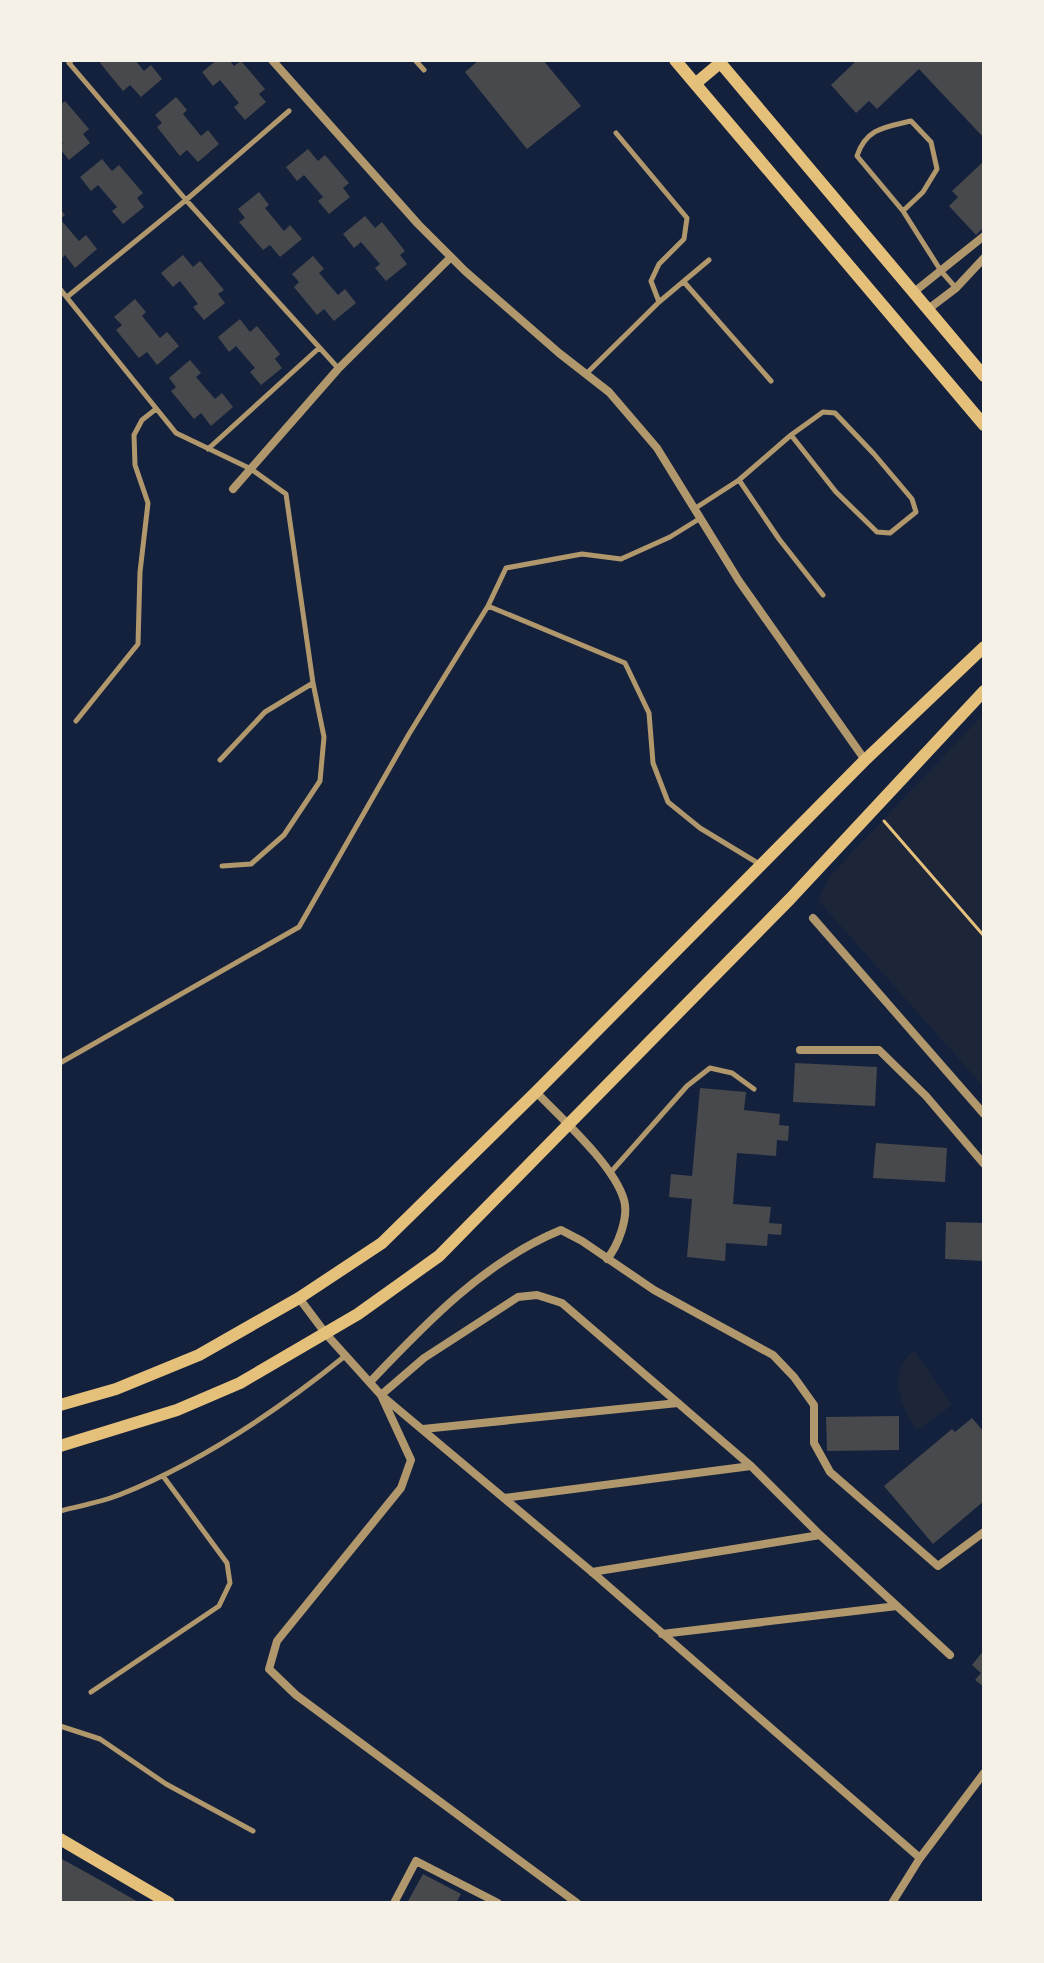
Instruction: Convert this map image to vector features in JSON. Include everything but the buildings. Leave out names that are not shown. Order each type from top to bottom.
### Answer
[{"type":"main road","points":[[676,60],[984,425]]},
{"type":"main road","points":[[695,84],[719,61],[984,376]]},
{"type":"main road","points":[[60,1405],[116,1389],[199,1355],[299,1298],[382,1243],[865,760],[982,648]]},
{"type":"main road","points":[[60,1446],[177,1410],[240,1383],[326,1334],[439,1256],[790,899],[984,691]]},
{"type":"main road","points":[[60,1839],[169,1903]]},
{"type":"street","points":[[272,60],[451,257],[609,392],[657,448],[739,581],[865,760]]},
{"type":"street","points":[[914,292],[984,236]]},
{"type":"street","points":[[233,489],[338,369],[451,257]]},
{"type":"street","points":[[927,310],[956,288],[984,258]]},
{"type":"street","points":[[813,918],[984,1114]]},
{"type":"street","points":[[800,1050],[879,1050],[926,1096],[984,1164]]},
{"type":"street","points":[[536,1092],[611,1172],[626,1202],[621,1237],[607,1259]]},
{"type":"street","points":[[370,1382],[413,1336],[488,1271],[528,1244],[561,1230],[654,1290],[773,1355],[814,1405],[814,1443],[830,1472],[938,1566],[984,1532]]},
{"type":"street","points":[[381,1395],[424,1358],[518,1297],[537,1295],[562,1303],[751,1466],[820,1535],[950,1655]]},
{"type":"street","points":[[299,1298],[326,1334],[381,1395],[592,1572],[920,1858]]},
{"type":"street","points":[[381,1395],[411,1460],[401,1488],[277,1641],[269,1669],[296,1695],[577,1903]]},
{"type":"street","points":[[423,1429],[678,1403]]},
{"type":"street","points":[[504,1498],[751,1466]]},
{"type":"street","points":[[592,1572],[820,1535]]},
{"type":"street","points":[[662,1634],[897,1606]]},
{"type":"street","points":[[892,1903],[920,1858],[984,1773]]},
{"type":"street","points":[[394,1903],[416,1861],[498,1903]]},
{"type":"lane","points":[[72,60],[69,63],[186,200],[338,369]]},
{"type":"lane","points":[[415,60],[424,70]]},
{"type":"lane","points":[[67,297],[289,111]]},
{"type":"lane","points":[[903,211],[923,192],[937,169],[931,142],[911,121],[880,128],[862,141],[857,156],[903,211],[941,271],[956,288]]},
{"type":"lane","points":[[616,133],[687,218],[684,239],[659,264],[651,281],[659,302]]},
{"type":"lane","points":[[586,374],[659,302],[709,260]]},
{"type":"lane","points":[[684,282],[771,381]]},
{"type":"lane","points":[[60,289],[176,433],[251,469],[286,494],[313,683],[324,737],[320,781],[284,835],[251,864],[222,866]]},
{"type":"lane","points":[[208,449],[319,348]]},
{"type":"lane","points":[[76,721],[138,644],[140,572],[148,503],[135,465],[134,435],[142,420],[156,409]]},
{"type":"lane","points":[[693,509],[739,480],[791,435],[823,412],[835,413],[912,499],[916,512],[890,533],[877,532],[836,492],[791,435]]},
{"type":"lane","points":[[739,480],[779,539],[823,595]]},
{"type":"lane","points":[[60,1063],[299,927],[409,734],[488,606],[506,568],[582,554],[621,559],[670,537],[699,519]]},
{"type":"lane","points":[[488,606],[625,663],[649,713],[653,763],[668,802],[700,828],[762,865]]},
{"type":"lane","points":[[220,760],[265,712],[313,683]]},
{"type":"lane","points":[[611,1172],[687,1086],[710,1068],[732,1073],[754,1089]]},
{"type":"lane","points":[[60,1511],[117,1496],[163,1476],[241,1432],[345,1355]]},
{"type":"lane","points":[[91,1692],[219,1606],[230,1583],[227,1563],[163,1476]]},
{"type":"lane","points":[[60,1726],[100,1739],[166,1784],[253,1831]]},
{"type":"path","points":[[873,809],[984,936]]},
{"type":"shaded area","points":[[984,714],[984,1087],[818,900],[830,876]]},
{"type":"shaded area","points":[[914,1351],[952,1405],[917,1430],[901,1400],[899,1389],[901,1369]]}]
